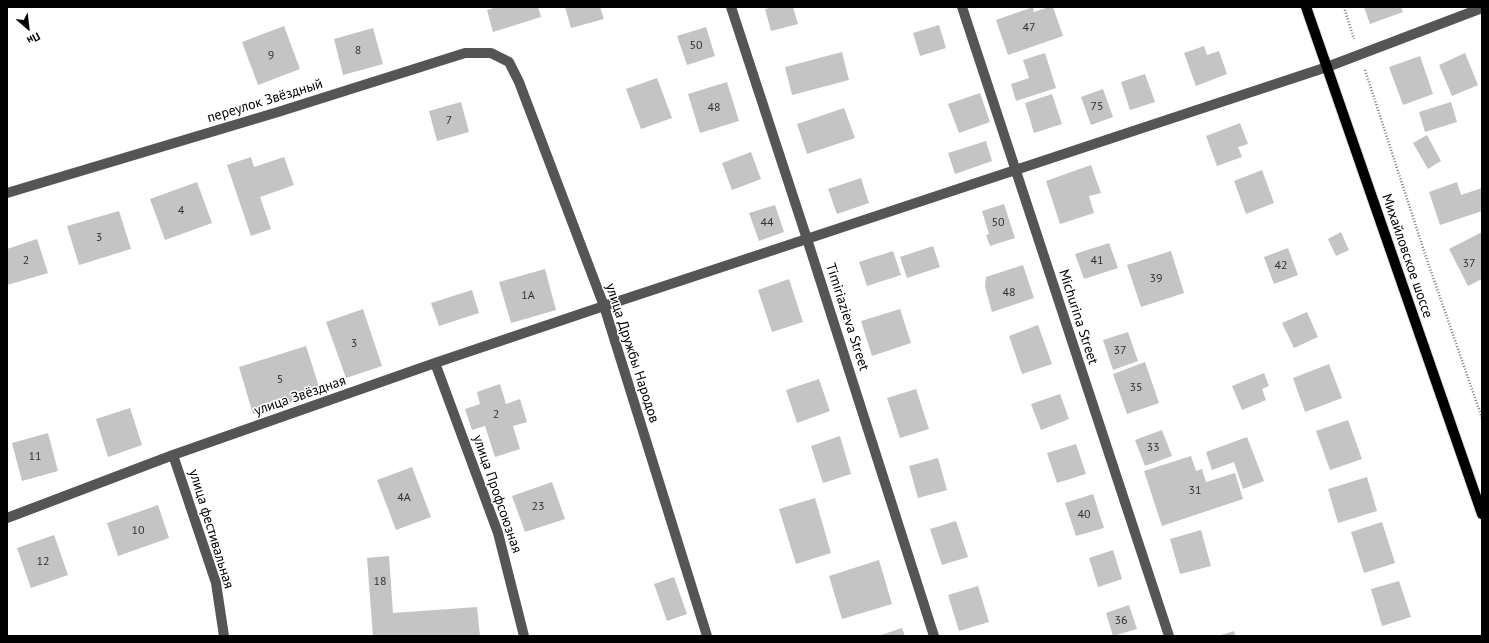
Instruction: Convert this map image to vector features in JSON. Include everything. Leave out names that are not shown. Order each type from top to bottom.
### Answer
[{"type":"main road","name":"Михайловское шоссе","points":[[1306,7],[1482,514]]},
{"type":"street","name":"Timiriazieva Street","points":[[731,7],[934,636]]},
{"type":"street","name":"Michurina Street","points":[[962,7],[1169,636]]},
{"type":"street","name":"улица Звёздная","points":[[7,518],[173,455],[435,364],[604,306],[1327,66],[1482,8]]},
{"type":"street","name":"переулок Звёздный","points":[[7,193],[278,112],[465,53],[491,53],[509,62],[519,82]]},
{"type":"street","name":"улица Дружбы Народов","points":[[519,82],[604,306],[707,636]]},
{"type":"street","name":"улица Профсоюзная","points":[[435,364],[498,533],[524,636]]},
{"type":"street","name":"улица фестивальная","points":[[173,455],[216,583],[224,636]]},
{"type":"path","points":[[1344,7],[1355,41]]},
{"type":"path","points":[[1365,70],[1482,418]]},
{"type":"building","points":[[497,7],[538,7],[541,17],[493,32],[487,10]]},
{"type":"building","points":[[565,7],[600,7],[604,19],[571,28]]},
{"type":"building","points":[[773,7],[793,7],[798,24],[771,31],[765,9]]},
{"type":"building","points":[[1033,7],[1034,12],[1053,7],[1063,36],[1008,55],[996,20]]},
{"type":"building","points":[[1364,7],[1401,7],[1403,12],[1370,24]]},
{"type":"building","points":[[939,25],[946,48],[920,56],[913,33]]},
{"type":"building","points":[[284,26],[300,69],[258,85],[242,42]]},
{"type":"building","points":[[706,27],[715,56],[687,65],[677,36]]},
{"type":"building","points":[[373,28],[383,64],[343,75],[334,39]]},
{"type":"building","points":[[1204,46],[1207,55],[1219,51],[1227,74],[1196,86],[1184,53]]},
{"type":"building","points":[[842,52],[849,80],[792,95],[785,67]]},
{"type":"building","points":[[1045,53],[1056,88],[1016,101],[1011,84],[1029,78],[1023,60]]},
{"type":"building","points":[[1465,53],[1478,85],[1452,96],[1439,65]]},
{"type":"building","points":[[1420,56],[1433,94],[1403,105],[1389,67]]},
{"type":"building","points":[[1145,74],[1155,102],[1130,110],[1121,82]]},
{"type":"building","points":[[657,78],[672,118],[641,129],[626,89]]},
{"type":"building","points":[[727,82],[739,121],[700,133],[688,94]]},
{"type":"building","points":[[1103,89],[1113,117],[1091,125],[1081,97]]},
{"type":"building","points":[[980,93],[990,122],[959,133],[948,104]]},
{"type":"building","points":[[1052,94],[1062,124],[1034,133],[1025,103]]},
{"type":"building","points":[[461,102],[469,132],[437,141],[429,111]]},
{"type":"building","points":[[1451,102],[1457,122],[1425,132],[1419,112]]},
{"type":"building","points":[[844,108],[855,138],[807,154],[797,124]]},
{"type":"building","points":[[1240,123],[1248,144],[1238,147],[1242,157],[1217,166],[1206,136]]},
{"type":"building","points":[[1427,135],[1441,161],[1428,169],[1413,143]]},
{"type":"building","points":[[986,141],[992,161],[955,174],[948,153]]},
{"type":"building","points":[[751,152],[761,179],[732,190],[722,163]]},
{"type":"building","points":[[251,157],[254,167],[284,157],[294,185],[260,197],[271,229],[251,236],[227,165]]},
{"type":"building","points":[[1091,165],[1101,193],[1089,196],[1094,213],[1060,224],[1046,181]]},
{"type":"building","points":[[1262,170],[1274,203],[1246,214],[1234,181]]},
{"type":"building","points":[[861,178],[869,203],[837,214],[828,189]]},
{"type":"building","points":[[197,182],[212,223],[165,240],[150,199]]},
{"type":"building","points":[[1457,182],[1461,195],[1482,188],[1482,211],[1440,225],[1429,192]]},
{"type":"building","points":[[1004,204],[1015,238],[990,246],[986,235],[989,234],[982,211]]},
{"type":"building","points":[[775,205],[784,232],[759,241],[749,213]]},
{"type":"building","points":[[119,211],[131,249],[79,265],[67,226]]},
{"type":"building","points":[[1341,232],[1349,250],[1336,256],[1328,239]]},
{"type":"building","points":[[1482,232],[1482,279],[1468,286],[1449,249]]},
{"type":"building","points":[[37,239],[48,273],[7,285],[7,249]]},
{"type":"building","points":[[1109,243],[1118,268],[1084,279],[1075,254]]},
{"type":"building","points":[[933,246],[940,267],[907,278],[900,257]]},
{"type":"building","points":[[1288,248],[1298,275],[1274,284],[1264,257]]},
{"type":"building","points":[[893,251],[901,275],[867,286],[859,262]]},
{"type":"building","points":[[1171,251],[1184,293],[1141,307],[1127,265]]},
{"type":"building","points":[[1023,265],[1034,298],[992,312],[985,287],[986,277]]},
{"type":"building","points":[[545,269],[556,310],[511,323],[499,282]]},
{"type":"building","points":[[789,279],[803,322],[772,332],[758,290]]},
{"type":"building","points":[[472,290],[479,313],[439,326],[431,303]]},
{"type":"building","points":[[363,309],[382,366],[346,378],[326,322]]},
{"type":"building","points":[[900,309],[911,343],[872,356],[861,321]]},
{"type":"building","points":[[1307,312],[1318,337],[1294,348],[1282,323]]},
{"type":"building","points":[[1038,325],[1052,364],[1022,374],[1009,336]]},
{"type":"building","points":[[1128,332],[1138,361],[1113,370],[1103,340]]},
{"type":"building","points":[[306,346],[321,393],[253,414],[239,367]]},
{"type":"building","points":[[1145,362],[1159,403],[1127,414],[1113,374]]},
{"type":"building","points":[[1329,364],[1342,398],[1305,412],[1293,378]]},
{"type":"building","points":[[1264,373],[1269,386],[1262,389],[1266,400],[1242,410],[1232,386]]},
{"type":"building","points":[[819,379],[830,411],[797,423],[786,390]]},
{"type":"building","points":[[500,384],[506,404],[520,399],[527,422],[513,426],[520,449],[495,457],[485,426],[472,430],[465,409],[480,404],[477,392]]},
{"type":"building","points":[[916,389],[929,429],[900,438],[887,398]]},
{"type":"building","points":[[1060,394],[1069,419],[1041,430],[1031,404]]},
{"type":"building","points":[[130,408],[142,445],[108,457],[96,419]]},
{"type":"building","points":[[1348,420],[1362,459],[1330,470],[1316,431]]},
{"type":"building","points":[[1162,430],[1172,456],[1145,466],[1135,440]]},
{"type":"building","points":[[48,433],[58,471],[22,481],[12,443]]},
{"type":"building","points":[[840,436],[851,474],[823,483],[811,446]]},
{"type":"building","points":[[1247,437],[1264,481],[1243,489],[1234,462],[1212,470],[1206,452]]},
{"type":"building","points":[[1076,444],[1086,474],[1057,483],[1047,453]]},
{"type":"building","points":[[1191,456],[1196,471],[1202,469],[1206,482],[1235,473],[1243,499],[1162,526],[1144,471]]},
{"type":"building","points":[[938,458],[947,490],[918,498],[909,466]]},
{"type":"building","points":[[412,467],[431,517],[396,530],[377,480]]},
{"type":"building","points":[[1367,477],[1377,511],[1338,523],[1328,489]]},
{"type":"building","points":[[552,482],[565,519],[525,532],[512,496]]},
{"type":"building","points":[[1093,494],[1104,528],[1076,536],[1065,503]]},
{"type":"building","points":[[815,498],[831,553],[796,564],[779,509]]},
{"type":"building","points":[[158,505],[169,538],[118,556],[107,523]]},
{"type":"building","points":[[956,521],[968,557],[942,565],[930,529]]},
{"type":"building","points":[[1382,522],[1395,563],[1364,573],[1351,532]]},
{"type":"building","points":[[1201,530],[1211,566],[1180,574],[1170,539]]},
{"type":"building","points":[[54,535],[68,575],[31,588],[17,548]]},
{"type":"building","points":[[1113,550],[1122,579],[1098,587],[1089,558]]},
{"type":"building","points":[[389,556],[393,613],[477,607],[480,636],[373,636],[367,558]]},
{"type":"building","points":[[879,560],[892,604],[842,619],[829,576]]},
{"type":"building","points":[[674,577],[687,614],[667,621],[654,584]]},
{"type":"building","points":[[1399,581],[1411,617],[1382,626],[1371,589]]},
{"type":"building","points":[[978,586],[989,622],[959,631],[948,595]]},
{"type":"building","points":[[1129,605],[1137,629],[1113,636],[1106,613]]},
{"type":"building","points":[[902,628],[905,636],[878,636]]},
{"type":"building","points":[[1234,631],[1235,636],[1218,636]]}]
